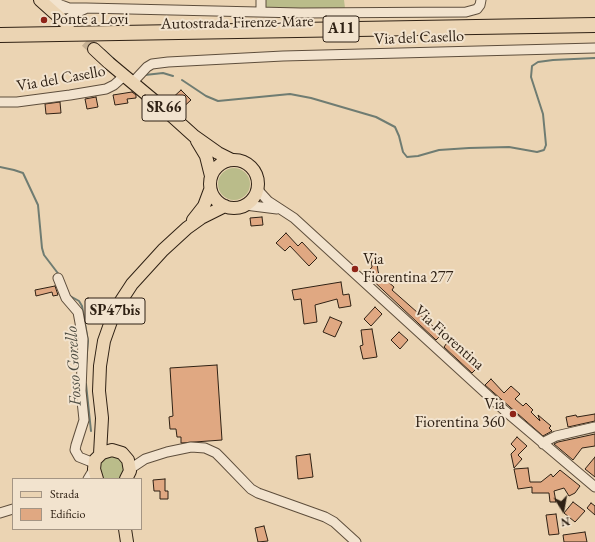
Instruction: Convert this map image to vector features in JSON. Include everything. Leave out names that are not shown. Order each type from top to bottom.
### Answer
[{"type":"highway","name":"Autostrada Firenze-Mare","points":[[0,35],[595,25]]},
{"type":"highway","name":"Autostrada Firenze-Mare","points":[[0,44],[595,34]]},
{"type":"main road","points":[[48,4],[66,24]]},
{"type":"main road","name":"SR66","points":[[94,49],[194,136],[218,153],[232,160]]},
{"type":"main road","name":"SR66","points":[[194,136],[206,156],[211,176]]},
{"type":"main road","points":[[232,160],[244,162],[251,166],[257,177],[258,189],[253,199],[245,205],[237,208],[225,206],[214,198],[210,190],[209,182],[217,166],[232,160]]},
{"type":"main road","name":"SP47bis","points":[[187,228],[201,210],[210,190]]},
{"type":"main road","name":"SP47bis","points":[[128,469],[122,453],[116,450],[107,433],[102,418],[99,391],[100,366],[104,341],[115,310],[144,269],[163,250],[187,228],[201,218],[225,206]]},
{"type":"main road","name":"SP47bis","points":[[95,469],[102,418]]},
{"type":"main road","points":[[95,469],[108,450],[116,450]]},
{"type":"main road","points":[[125,530],[127,542]]},
{"type":"street","points":[[261,0],[261,12]]},
{"type":"street","points":[[48,4],[70,8],[261,12],[469,12],[477,9],[481,0]]},
{"type":"street","points":[[66,24],[76,13],[86,8]]},
{"type":"street","name":"Via del Casello","points":[[0,102],[17,102],[106,89],[157,63],[283,56],[595,48]]},
{"type":"street","name":"Via Fiorentina","points":[[258,189],[265,199],[294,218],[543,444],[595,487]]},
{"type":"street","name":"Via Fiorentina","points":[[245,205],[271,207],[282,210]]},
{"type":"street","points":[[58,278],[66,298],[78,312],[83,339],[81,391],[84,420],[75,450],[79,457],[95,469]]},
{"type":"street","points":[[543,444],[556,436],[595,427]]},
{"type":"street","points":[[128,469],[145,458],[191,447],[205,448],[216,453],[251,489],[258,493],[325,516],[356,542]]},
{"type":"street","points":[[0,513],[12,509]]},
{"type":"green space","points":[[265,0],[344,0],[345,11],[266,8]]},
{"type":"green space","points":[[231,168],[237,168],[247,175],[250,184],[249,190],[243,197],[237,200],[231,200],[221,193],[218,187],[218,181],[225,171]]},
{"type":"green space","points":[[115,455],[123,461],[125,470],[120,478],[104,478],[98,467],[102,458]]},
{"type":"building","points":[[181,90],[191,100],[178,112],[168,102]]},
{"type":"building","points":[[132,92],[136,95],[136,98],[127,99],[128,103],[115,105],[113,95]]},
{"type":"building","points":[[96,97],[98,107],[87,109],[85,99]]},
{"type":"building","points":[[60,102],[61,113],[46,114],[45,104]]},
{"type":"building","points":[[262,217],[263,225],[251,226],[250,218]]},
{"type":"building","points":[[286,233],[298,246],[302,242],[317,258],[309,266],[290,246],[285,251],[276,243]]},
{"type":"building","points":[[376,255],[379,274],[394,287],[392,290],[435,328],[438,326],[444,332],[436,340],[366,274],[372,267],[371,256]]},
{"type":"building","points":[[341,282],[343,295],[349,294],[351,306],[339,308],[337,299],[315,305],[317,322],[304,324],[301,299],[294,300],[292,290]]},
{"type":"building","points":[[55,286],[58,295],[53,296],[52,292],[36,296],[35,290]]},
{"type":"building","points":[[375,307],[382,314],[371,326],[364,319]]},
{"type":"building","points":[[330,317],[342,322],[335,337],[323,332]]},
{"type":"building","points":[[372,329],[377,357],[363,359],[360,346],[363,345],[361,330]]},
{"type":"building","points":[[399,332],[408,340],[400,349],[391,340]]},
{"type":"building","points":[[449,340],[478,367],[472,373],[444,347]]},
{"type":"building","points":[[217,365],[222,440],[181,443],[181,437],[177,437],[176,429],[170,429],[169,417],[173,416],[170,368]]},
{"type":"building","points":[[491,379],[504,393],[511,386],[520,394],[515,399],[523,406],[526,403],[533,410],[531,412],[540,421],[538,415],[551,426],[549,428],[552,431],[543,436],[485,385]]},
{"type":"building","points":[[595,414],[595,421],[568,427],[566,417]]},
{"type":"building","points":[[595,434],[595,446],[582,448],[573,460],[554,444],[558,442]]},
{"type":"building","points":[[517,437],[527,446],[518,455],[522,459],[514,468],[511,454],[516,449],[511,444]]},
{"type":"building","points":[[310,454],[313,477],[298,479],[296,456]]},
{"type":"building","points":[[595,457],[595,477],[585,469]]},
{"type":"building","points":[[528,468],[530,482],[541,482],[551,474],[553,477],[560,470],[580,486],[575,493],[569,496],[564,488],[554,491],[556,502],[550,502],[549,493],[532,493],[532,487],[518,489],[514,469]]},
{"type":"building","points":[[165,479],[165,491],[168,491],[168,499],[160,499],[160,491],[154,491],[153,480]]},
{"type":"building","points":[[573,502],[585,511],[575,522],[564,513]]},
{"type":"building","points":[[591,503],[595,506],[595,515],[587,508]]},
{"type":"building","points":[[556,514],[559,534],[549,535],[546,515]]},
{"type":"building","points":[[264,526],[268,541],[258,542],[255,528]]},
{"type":"building","points":[[585,532],[587,542],[564,542],[563,535]]},
{"type":"waterway","points":[[104,50],[117,62]]},
{"type":"waterway","points":[[182,80],[206,96],[218,101],[290,94],[311,98],[376,117],[395,127],[403,152],[407,157],[418,156],[439,150],[469,148],[509,147],[537,152],[544,150],[546,145],[543,114],[531,77],[532,66],[538,62],[553,60],[595,58]]},
{"type":"waterway","points":[[145,75],[163,73],[173,76]]},
{"type":"waterway","name":"Fosso Gorello","points":[[0,167],[23,173],[38,205],[44,255],[60,276]]},
{"type":"waterway","name":"Fosso Gorello","points":[[70,296],[79,301],[82,306],[88,341],[86,364]]},
{"type":"waterway","name":"Fosso Gorello","points":[[86,384],[91,431]]},
{"type":"tunnel","points":[[73,29],[94,49]]},
{"type":"place","name":"Ponte a Lovi","points":[[44,20]]},
{"type":"place","name":"Via Fiorentina 277","points":[[355,269]]},
{"type":"place","name":"Via Fiorentina 360","points":[[513,414]]}]
